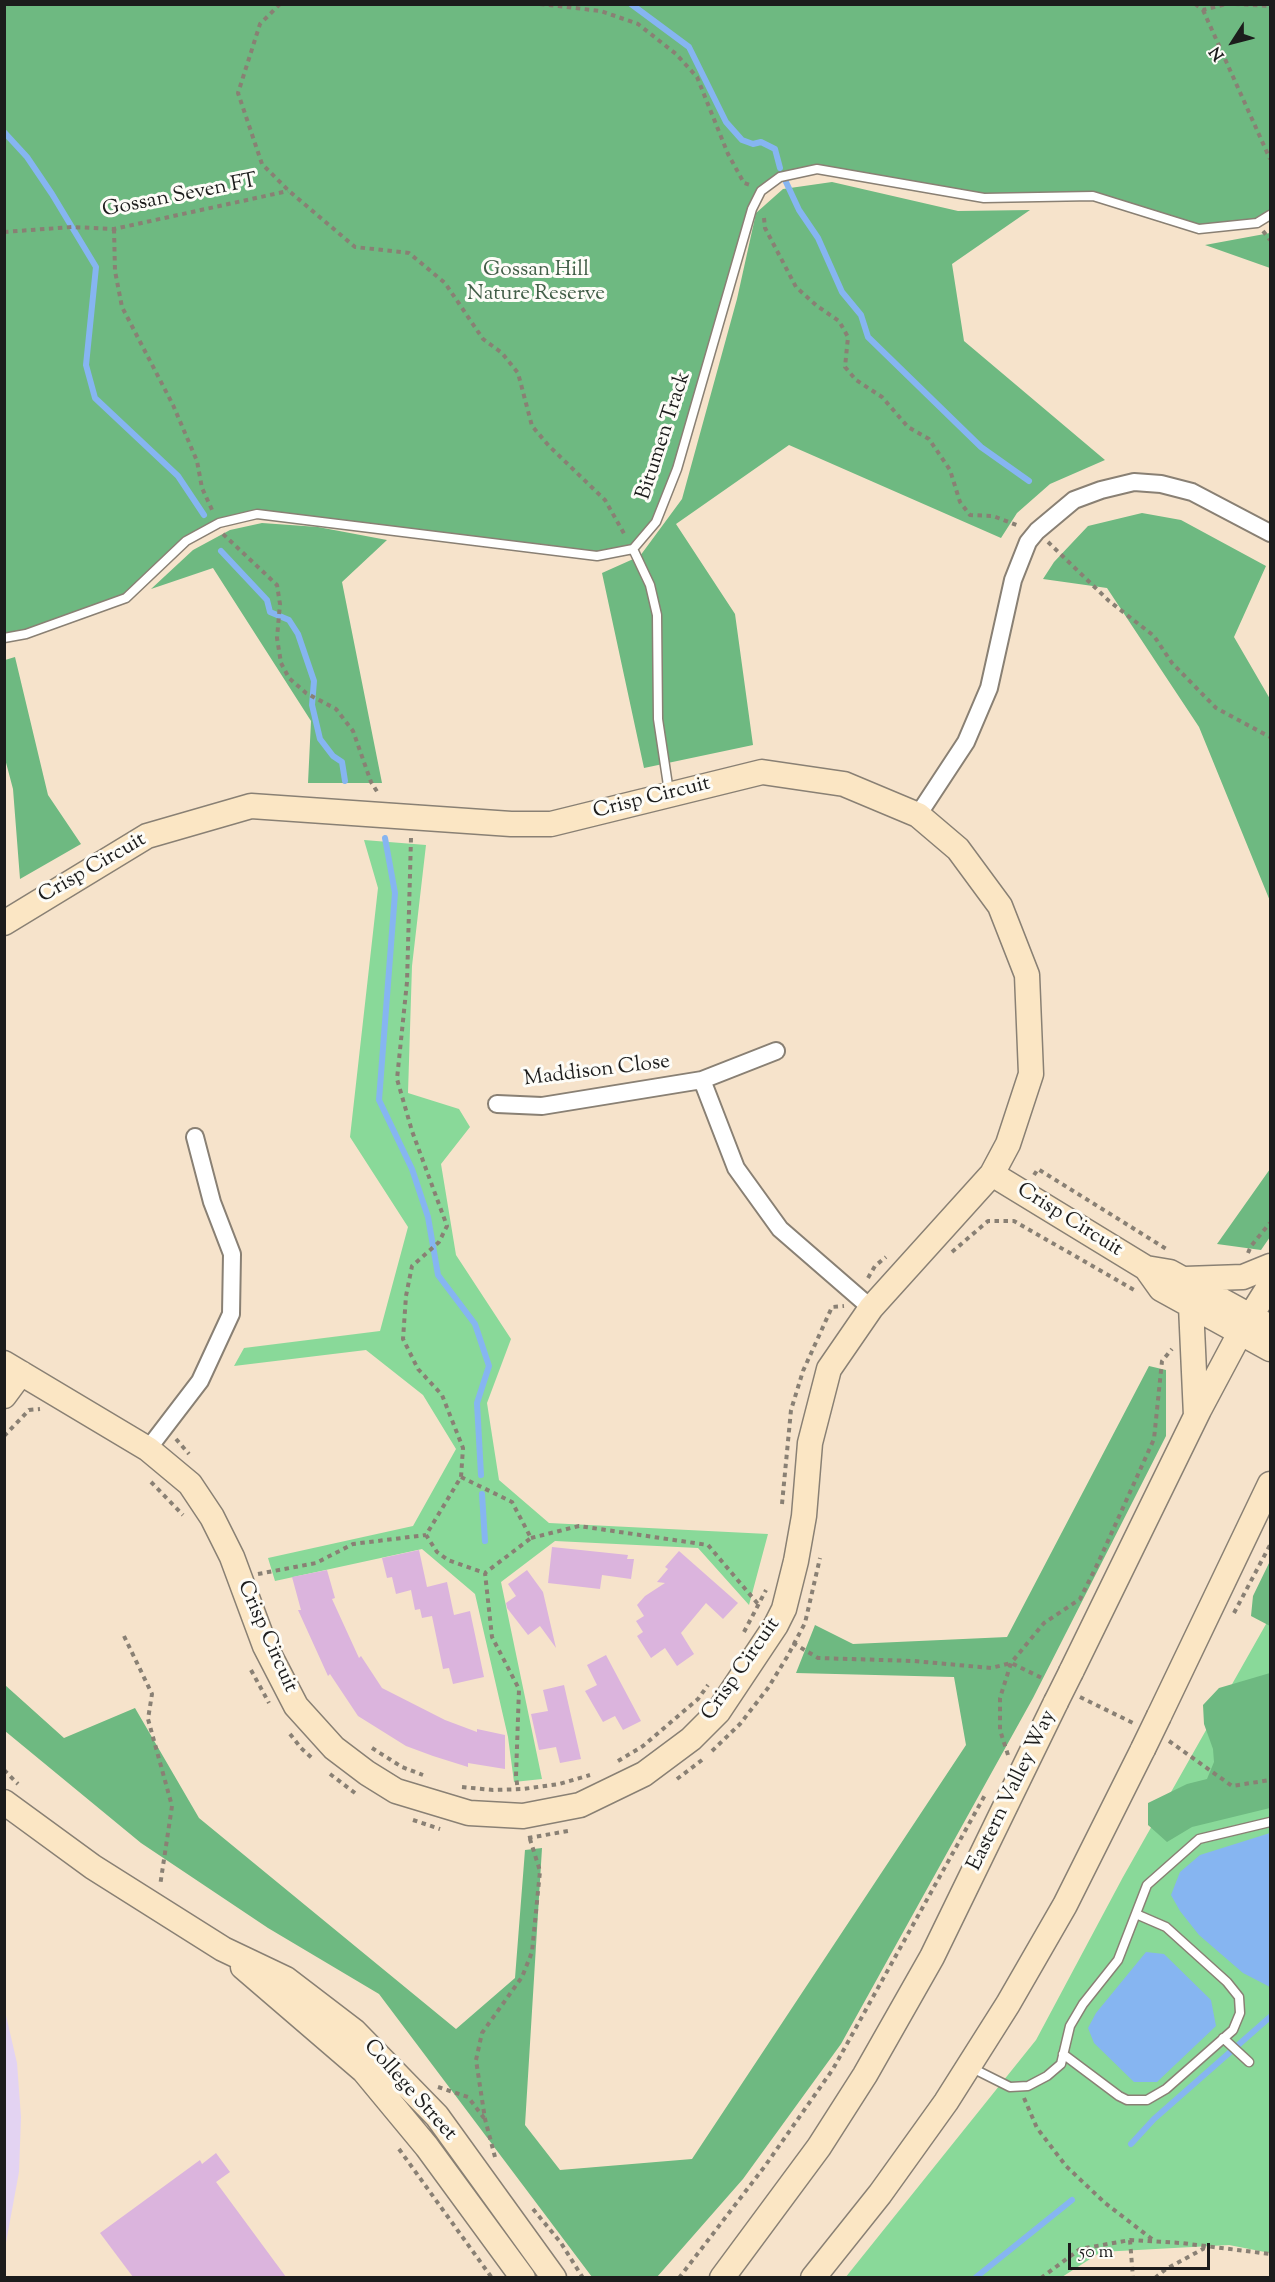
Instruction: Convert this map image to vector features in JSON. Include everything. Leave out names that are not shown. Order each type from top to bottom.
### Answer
[{"type":"street","points":[[918,815],[966,742],[989,688],[1013,580],[1028,542],[1037,531],[1074,500],[1101,490],[1134,482],[1161,484],[1192,492],[1270,533]]},
{"type":"street","name":"Crisp Circuit","points":[[4,923],[147,836],[251,806],[551,824],[762,772],[844,784],[918,815],[958,849],[1000,906],[1027,975],[1031,1074],[1008,1144],[992,1174],[863,1301],[829,1369],[810,1443],[804,1516],[796,1562],[784,1609],[776,1625],[718,1712],[682,1747],[644,1774],[524,1831],[469,1813],[425,1802],[386,1785],[334,1748],[296,1706],[265,1646],[253,1572],[232,1557],[212,1517],[190,1484],[148,1449],[13,1368]]},
{"type":"street","name":"Maddison Close","points":[[497,1104],[542,1106],[702,1080],[776,1051]]},
{"type":"street","name":"Maddison Close","points":[[702,1080],[736,1168],[780,1229],[863,1301]]},
{"type":"street","points":[[148,1449],[200,1381],[231,1314],[232,1254],[212,1202],[195,1137]]},
{"type":"street","name":"Crisp Circuit","points":[[992,1174],[1146,1268],[1170,1272],[1183,1279],[1254,1325],[1270,1349]]},
{"type":"street","points":[[1183,1279],[1243,1277],[1270,1266]]},
{"type":"street","name":"Crisp Circuit","points":[[1146,1268],[1161,1290],[1191,1306],[1254,1325]]},
{"type":"street","name":"Eastern Valley Way","points":[[722,2277],[819,2147],[865,2075],[932,1957],[1196,1416],[1254,1325],[1270,1285]]},
{"type":"street","points":[[1191,1306],[1196,1416]]},
{"type":"street","points":[[4,1396],[13,1368]]},
{"type":"street","points":[[813,2277],[880,2194],[969,2066],[1065,1905],[1160,1716],[1270,1484]]},
{"type":"street","name":"College Street","points":[[4,1802],[93,1867],[223,1949],[286,1979],[354,2031],[437,2116],[554,2277]]},
{"type":"street","name":"College Street","points":[[223,1949],[364,2071],[427,2147],[524,2277]]},
{"type":"lane","points":[[761,190],[780,177],[817,170],[984,198],[1093,196],[1198,229],[1257,223],[1270,215]]},
{"type":"lane","name":"Bitumen Track","points":[[633,549],[656,522],[677,469],[752,209],[761,190]]},
{"type":"lane","points":[[4,638],[26,634],[126,598],[186,541],[216,524],[257,514],[283,515],[597,556],[633,549],[650,585],[657,615],[658,719],[669,795]]},
{"type":"lane","points":[[969,2066],[1010,2087],[1028,2086],[1047,2076],[1061,2064],[1070,2026],[1083,2004],[1119,1960],[1147,1885],[1199,1839],[1270,1822]]},
{"type":"lane","points":[[1063,2054],[1119,2096],[1127,2100],[1147,2100],[1166,2089],[1233,2030],[1240,2013],[1239,1997],[1227,1982],[1166,1927],[1136,1914]]},
{"type":"lane","points":[[1223,2038],[1246,2059]]},
{"type":"path","points":[[280,4],[260,24],[238,93],[262,164],[289,191],[355,247],[409,253],[445,283],[483,339],[502,353],[518,373],[532,426],[549,446],[605,500],[633,549]]},
{"type":"path","points":[[540,4],[601,11],[638,24],[676,54],[696,77],[728,154],[744,183],[761,190],[765,228],[796,287],[816,306],[839,321],[848,337],[845,367],[856,380],[882,397],[908,427],[928,439],[950,470],[960,502],[970,515],[993,516],[1011,525],[1037,531],[1108,601],[1154,636],[1172,663],[1216,708],[1270,736]]},
{"type":"path","points":[[1195,4],[1203,10],[1270,159]]},
{"type":"path","points":[[1203,10],[1226,4]]},
{"type":"path","points":[[1235,4],[1270,6]]},
{"type":"path","name":"Gossan Seven FT","points":[[4,232],[72,227],[114,229],[289,191]]},
{"type":"path","points":[[114,229],[115,271],[122,307],[177,413],[197,461],[202,488],[216,524],[278,585],[280,604],[277,638],[280,663],[288,678],[306,693],[336,709],[353,731],[371,782],[393,816],[412,829],[407,982],[397,1078],[412,1131],[447,1226],[436,1244],[412,1266],[406,1296],[403,1339],[418,1369],[442,1395],[463,1448],[461,1477],[426,1535]]},
{"type":"path","points":[[1004,1220],[1038,1169],[1176,1254]]},
{"type":"path","points":[[946,1259],[988,1221],[1014,1221],[1138,1292]]},
{"type":"path","points":[[1245,1259],[1251,1246],[1270,1223]]},
{"type":"path","points":[[781,1515],[784,1458],[791,1410],[803,1371],[832,1307],[863,1301],[875,1266],[891,1253]]},
{"type":"path","points":[[1008,1755],[1000,1730],[1000,1698],[1011,1663],[1044,1623],[1080,1599],[1154,1439],[1162,1361],[1178,1344]]},
{"type":"path","points":[[4,1436],[29,1410],[41,1409],[50,1414]]},
{"type":"path","points":[[163,1429],[194,1458]]},
{"type":"path","points":[[461,1477],[512,1502],[531,1538]]},
{"type":"path","points":[[149,1479],[189,1522]]},
{"type":"path","points":[[485,1573],[531,1538],[579,1526],[708,1545],[794,1644],[818,1658],[915,1661],[992,1668],[1011,1663]]},
{"type":"path","points":[[253,1572],[316,1563],[353,1544],[426,1535]]},
{"type":"path","points":[[426,1535],[437,1552],[448,1560],[485,1573]]},
{"type":"path","points":[[674,1780],[706,1756],[740,1724],[768,1688],[805,1623],[819,1572],[820,1552]]},
{"type":"path","points":[[253,1572],[264,1585]]},
{"type":"path","points":[[485,1573],[492,1637],[519,1689],[516,1776],[524,1831],[540,1871],[532,1952],[522,1977],[482,2033],[476,2060],[485,2119],[496,2160]]},
{"type":"path","points":[[742,1636],[769,1583]]},
{"type":"path","points":[[124,1636],[152,1695],[148,1719],[172,1806],[160,1887]]},
{"type":"path","points":[[248,1661],[260,1691],[274,1710]]},
{"type":"path","points":[[616,1762],[651,1739],[698,1699],[711,1682]]},
{"type":"path","points":[[287,1729],[301,1748],[316,1762]]},
{"type":"path","points":[[368,1745],[402,1767],[430,1778]]},
{"type":"path","points":[[1002,1765],[1014,1747]]},
{"type":"path","points":[[323,1768],[356,1794]]},
{"type":"path","points":[[460,1787],[493,1790],[518,1789],[559,1784],[598,1773]]},
{"type":"path","points":[[679,2277],[758,2175],[833,2069],[991,1785]]},
{"type":"path","points":[[407,1818],[451,1831]]},
{"type":"path","points":[[524,1831],[574,1830]]},
{"type":"path","points":[[1018,2087],[1037,2128],[1066,2166],[1105,2203],[1153,2240]]},
{"type":"path","points":[[395,2144],[492,2277]]},
{"type":"path","points":[[531,2207],[561,2243],[583,2277]]},
{"type":"path","points":[[1130,2240],[1132,2277]]},
{"type":"path","points":[[1041,2277],[1080,2249],[1130,2240],[1153,2240],[1270,2254]]},
{"type":"path","points":[[1155,2277],[1203,2249],[1204,2246]]},
{"type":"shaded area","points":[[5,2011],[17,2063],[21,2117],[19,2172],[5,2248]]},
{"type":"green space","name":"Gossan Hill Nature Reserve","points":[[5,5],[1270,5],[1270,215],[1257,223],[1199,229],[1093,196],[984,198],[817,169],[780,177],[761,191],[677,469],[656,522],[633,549],[597,556],[257,514],[219,523],[186,541],[126,598],[5,638]]},
{"type":"green space","points":[[832,182],[958,211],[1030,210],[952,264],[964,341],[1105,460],[1050,484],[1017,513],[1001,538],[789,445],[676,524],[735,614],[753,745],[644,768],[602,573],[640,556],[682,499],[737,299],[756,213],[783,189]]},
{"type":"green space","points":[[1270,233],[1270,268],[1205,245]]},
{"type":"green space","points":[[1142,513],[1181,520],[1266,566],[1234,637],[1270,699],[1270,901],[1199,727],[1107,588],[1043,579],[1054,562],[1088,526]]},
{"type":"green space","points":[[262,523],[318,527],[387,540],[342,582],[382,783],[308,783],[311,721],[213,568],[151,589],[193,550],[230,530]]},
{"type":"green space","points":[[15,657],[48,795],[81,844],[20,879],[13,789],[4,755],[5,660]]},
{"type":"green space","points":[[364,840],[426,845],[412,966],[408,1093],[459,1109],[470,1127],[441,1164],[456,1255],[511,1339],[487,1403],[499,1480],[549,1523],[768,1534],[749,1605],[698,1548],[555,1541],[501,1582],[542,1779],[514,1782],[508,1737],[475,1594],[422,1549],[275,1581],[268,1558],[413,1526],[456,1449],[423,1395],[366,1350],[234,1366],[244,1348],[380,1331],[408,1227],[350,1137],[378,888]]},
{"type":"green space","points":[[1270,1169],[1270,1237],[1261,1250],[1217,1244]]},
{"type":"green space","points":[[1149,1366],[1166,1370],[1166,1436],[1033,1698],[841,2044],[743,2179],[657,2277],[592,2277],[379,1994],[268,1928],[141,1843],[5,1731],[5,1685],[64,1738],[135,1708],[199,1818],[456,2029],[515,1978],[525,1850],[542,1848],[525,2125],[560,2170],[692,2159],[966,1745],[954,1677],[796,1673],[815,1625],[853,1644],[1007,1637]]},
{"type":"green space","points":[[1270,1561],[1270,1626],[1251,1616],[1253,1596]]},
{"type":"green space","points":[[1270,1617],[1270,2253],[1229,2245],[1101,2252],[1062,2277],[845,2278],[1036,2040],[1123,1877]]},
{"type":"green space","points":[[1270,1673],[1270,1808],[1192,1827],[1167,1842],[1148,1825],[1148,1803],[1187,1784],[1207,1779],[1214,1762],[1213,1749],[1204,1724],[1203,1705],[1219,1688]]},
{"type":"water","points":[[1270,1833],[1270,1987],[1243,1973],[1199,1935],[1180,1911],[1171,1895],[1180,1872],[1200,1855]]},
{"type":"water","points":[[1146,1952],[1164,1954],[1211,2000],[1216,2026],[1157,2082],[1134,2082],[1094,2043],[1088,2028],[1096,2013]]},
{"type":"building","points":[[552,1547],[628,1555],[627,1559],[634,1559],[631,1579],[602,1575],[600,1589],[548,1583]]},
{"type":"building","points":[[419,1550],[427,1587],[447,1582],[454,1615],[470,1611],[484,1677],[453,1684],[449,1668],[443,1669],[432,1616],[422,1618],[420,1609],[415,1610],[411,1590],[396,1594],[392,1577],[387,1578],[382,1558]]},
{"type":"building","points":[[679,1551],[738,1603],[723,1619],[706,1603],[681,1633],[694,1654],[677,1666],[665,1648],[651,1658],[637,1636],[643,1632],[636,1621],[644,1616],[637,1605],[645,1596],[665,1583],[657,1582],[668,1569],[665,1567]]},
{"type":"building","points":[[327,1570],[335,1598],[332,1599],[359,1658],[361,1656],[382,1688],[445,1720],[477,1732],[477,1729],[505,1735],[505,1769],[468,1763],[468,1767],[433,1756],[406,1746],[358,1716],[330,1674],[328,1676],[298,1610],[301,1610],[292,1577]]},
{"type":"building","points":[[527,1570],[543,1592],[556,1648],[540,1626],[528,1635],[507,1608],[506,1603],[516,1596],[508,1584]]},
{"type":"building","points":[[606,1655],[641,1721],[623,1730],[615,1716],[603,1722],[585,1691],[597,1685],[587,1665]]},
{"type":"building","points":[[564,1685],[581,1759],[560,1763],[556,1747],[539,1750],[531,1714],[548,1711],[543,1690]]},
{"type":"building","points":[[216,2153],[230,2172],[216,2182],[286,2277],[133,2277],[100,2233],[200,2160],[202,2164]]},
{"type":"waterway","points":[[631,4],[689,47],[726,122],[742,140],[753,144],[761,142],[775,149],[780,168]]},
{"type":"waterway","points":[[4,132],[27,157],[96,267],[86,365],[95,398],[178,476],[204,515]]},
{"type":"waterway","points":[[786,182],[799,210],[818,238],[842,292],[861,315],[868,337],[981,447],[1029,481]]},
{"type":"waterway","points":[[221,551],[267,600],[270,612],[289,620],[298,634],[314,681],[312,705],[320,739],[333,756],[342,762],[345,781]]},
{"type":"waterway","points":[[385,838],[395,893],[379,1100],[412,1169],[428,1217],[438,1275],[475,1324],[489,1366],[477,1403],[481,1475]]},
{"type":"waterway","points":[[482,1494],[485,1541]]},
{"type":"waterway","points":[[1131,2144],[1154,2119],[1270,2017]]},
{"type":"waterway","points":[[975,2278],[1072,2200]]}]
